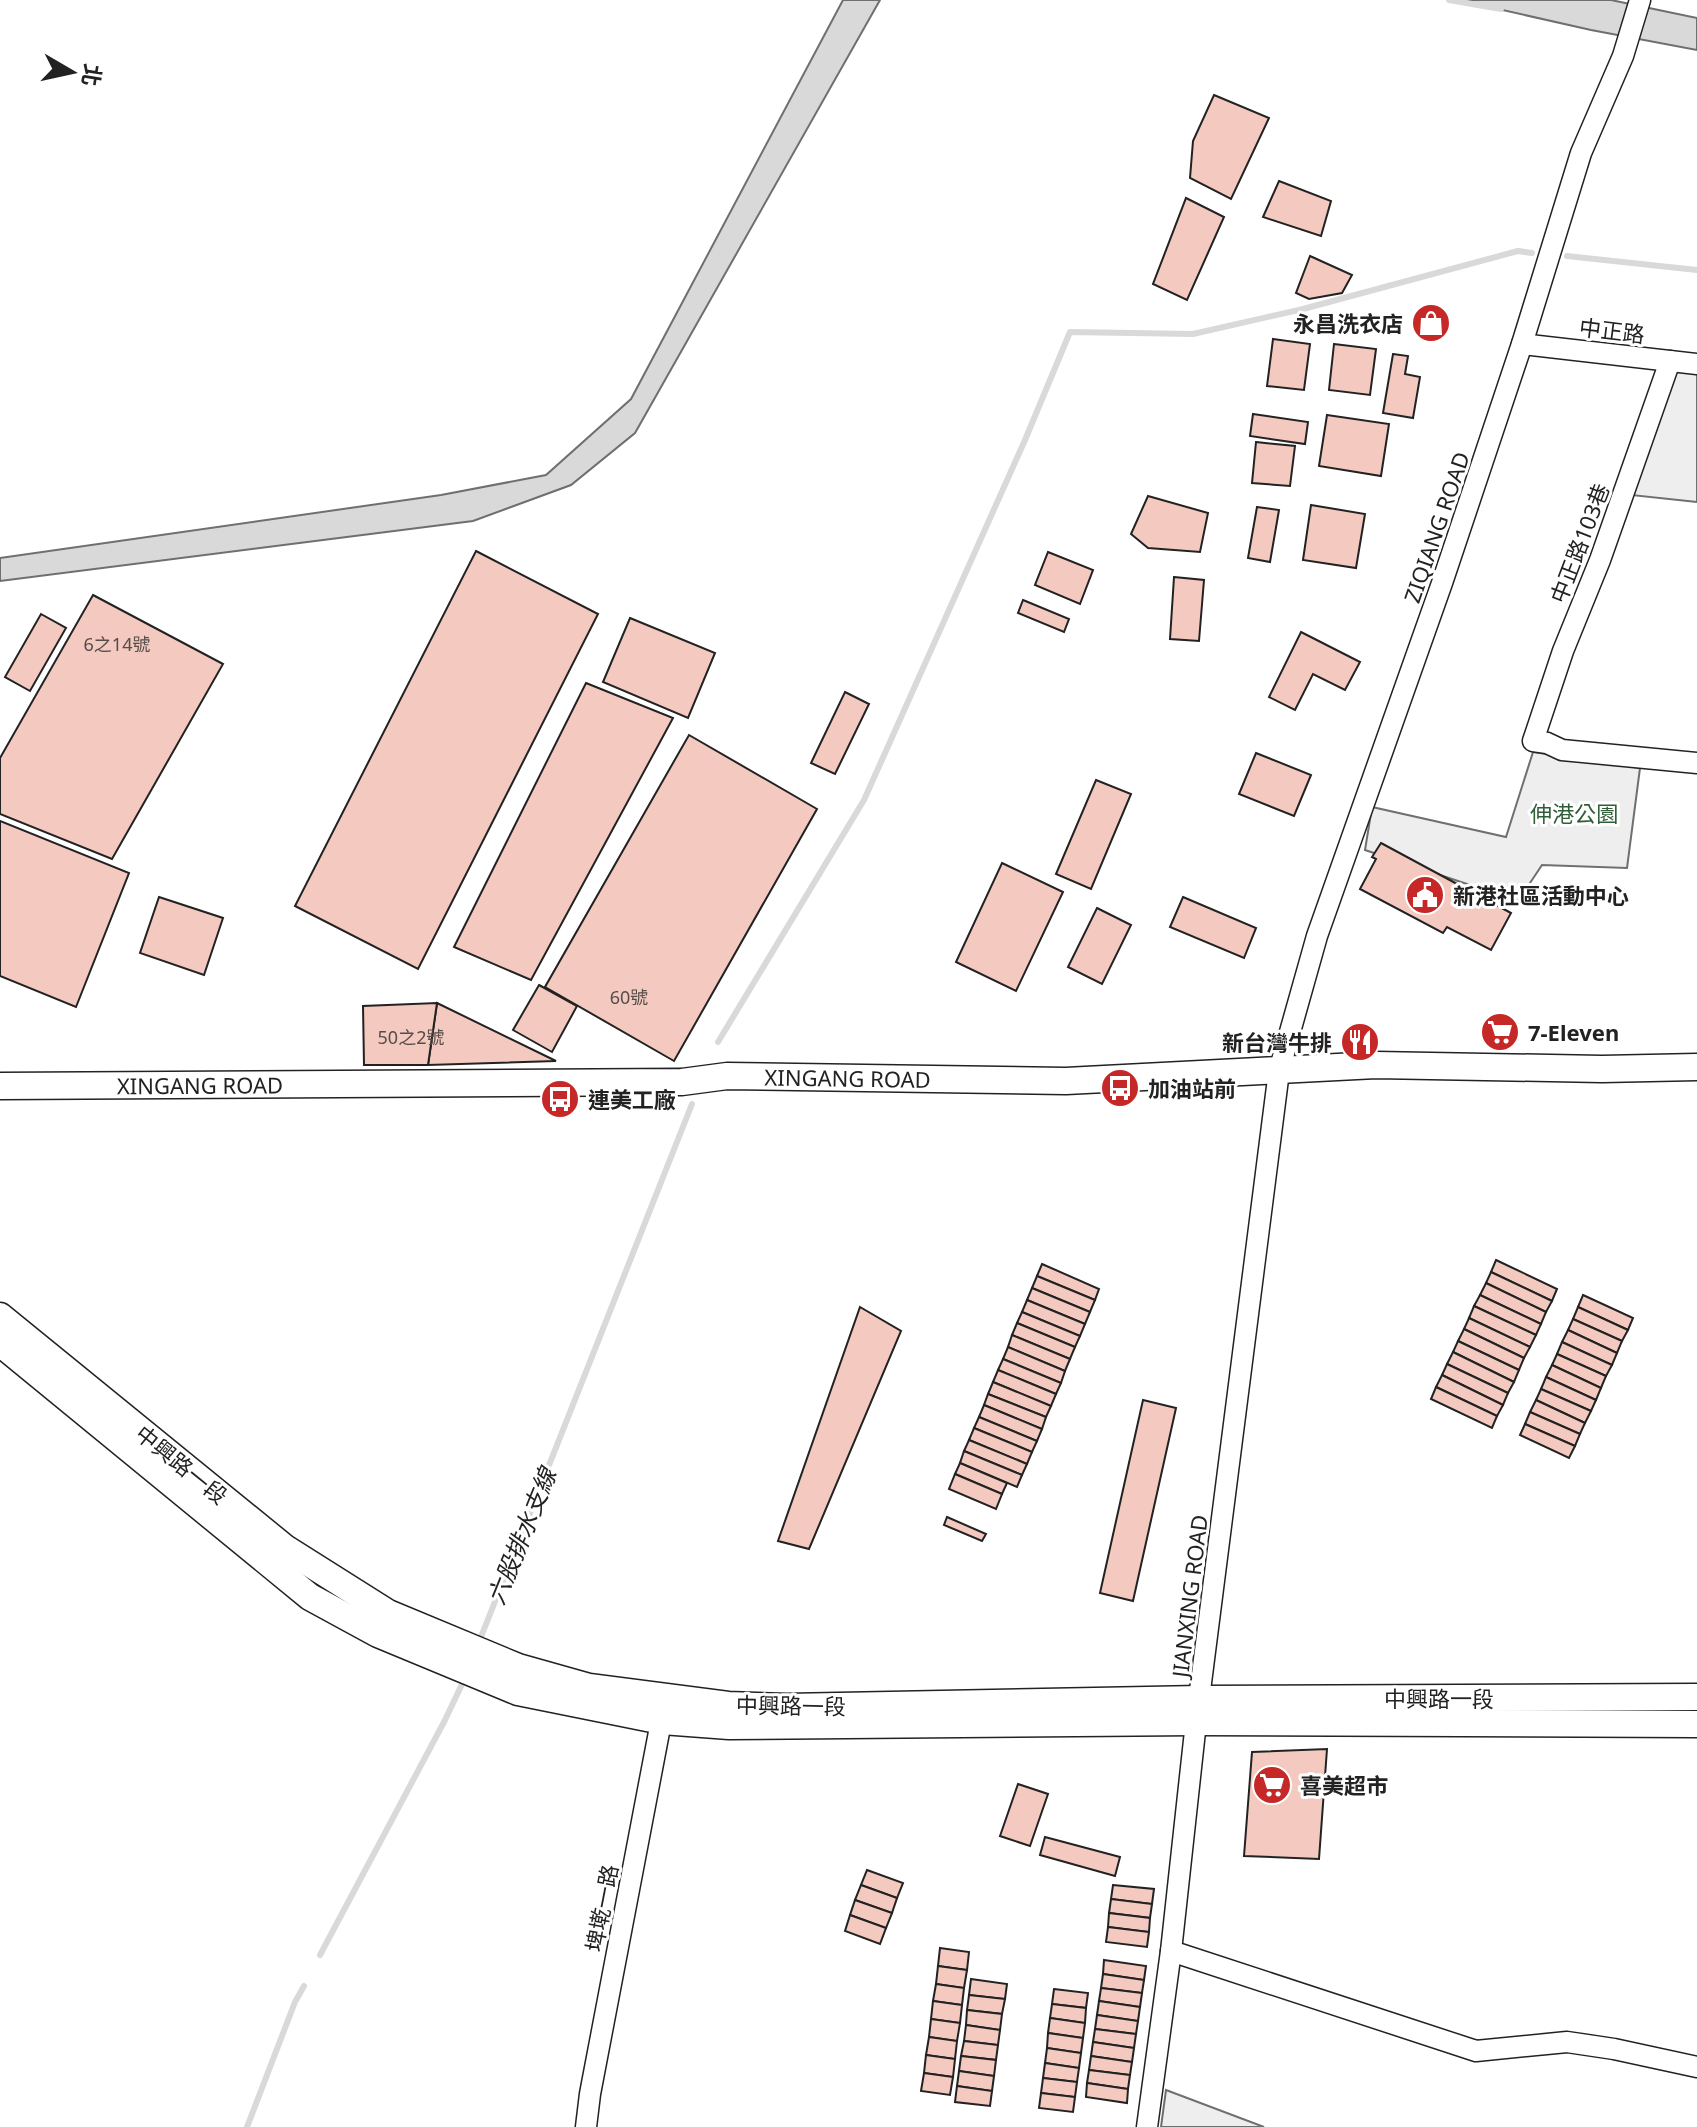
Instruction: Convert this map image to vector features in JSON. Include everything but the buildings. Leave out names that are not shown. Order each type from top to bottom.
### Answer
[{"type":"main road","name":"XINGANG ROAD","points":[[0,1086],[682,1082],[727,1076],[1066,1081],[1376,1065],[1602,1069],[1697,1067]]},
{"type":"main road","name":"中興路一段","points":[[0,1316],[285,1548],[388,1613],[518,1667],[729,1726],[782,1727],[1697,1697]]},
{"type":"main road","name":"中興路一段","points":[[0,1343],[310,1597],[378,1634],[518,1692],[663,1710]]},
{"type":"main road","name":"中興路一段","points":[[1198,1711],[1697,1724]]},
{"type":"street","name":"ZIQIANG ROAD","points":[[1279,1071],[1317,936],[1435,605],[1522,344],[1581,153],[1623,56],[1640,2]]},
{"type":"street","name":"中正路","points":[[1522,344],[1697,364]]},
{"type":"street","name":"中正路103巷","points":[[1670,361],[1533,741],[1562,750],[1697,763]]},
{"type":"street","name":"JIANXING ROAD","points":[[1147,2127],[1279,1071]]},
{"type":"street","name":"埤墘一路","points":[[586,2127],[663,1710]]},
{"type":"street","points":[[1171,1951],[1476,2051],[1567,2042],[1697,2067]]},
{"type":"green space","points":[[1674,369],[1697,371],[1697,502],[1631,495]]},
{"type":"green space","name":"伸港公園","points":[[1533,752],[1640,768],[1627,868],[1542,865],[1518,901],[1365,850],[1372,807],[1506,837]]},
{"type":"green space","points":[[1166,2090],[1264,2127],[1161,2127]]},
{"type":"shaded area","points":[[843,0],[880,0],[635,433],[571,485],[473,521],[0,581],[0,558],[441,495],[546,475],[631,399]]},
{"type":"shaded area","points":[[1458,0],[1611,0],[1697,18],[1697,50],[1591,30]]},
{"type":"waterway","points":[[1449,0],[1501,9]]},
{"type":"waterway","points":[[718,1042],[864,800],[1070,332],[1193,334],[1303,309],[1518,251],[1532,253]]},
{"type":"waterway","points":[[1567,256],[1697,270]]},
{"type":"waterway","name":"六股排水支線","points":[[479,1642],[692,1104]]},
{"type":"waterway","name":"六股排水支線","points":[[320,1955],[465,1678]]},
{"type":"waterway","name":"六股排水支線","points":[[247,2127],[304,1986]]},
{"type":"place","name":"永昌洗衣店","points":[[1431,323]]},
{"type":"place","name":"新港社區活動中心","points":[[1425,895]]},
{"type":"place","name":"7-Eleven","points":[[1500,1032]]},
{"type":"place","name":"新台灣牛排","points":[[1360,1042]]},
{"type":"place","name":"加油站前","points":[[1120,1088]]},
{"type":"place","name":"連美工廠","points":[[560,1099]]},
{"type":"place","name":"喜美超市","points":[[1272,1785]]}]
